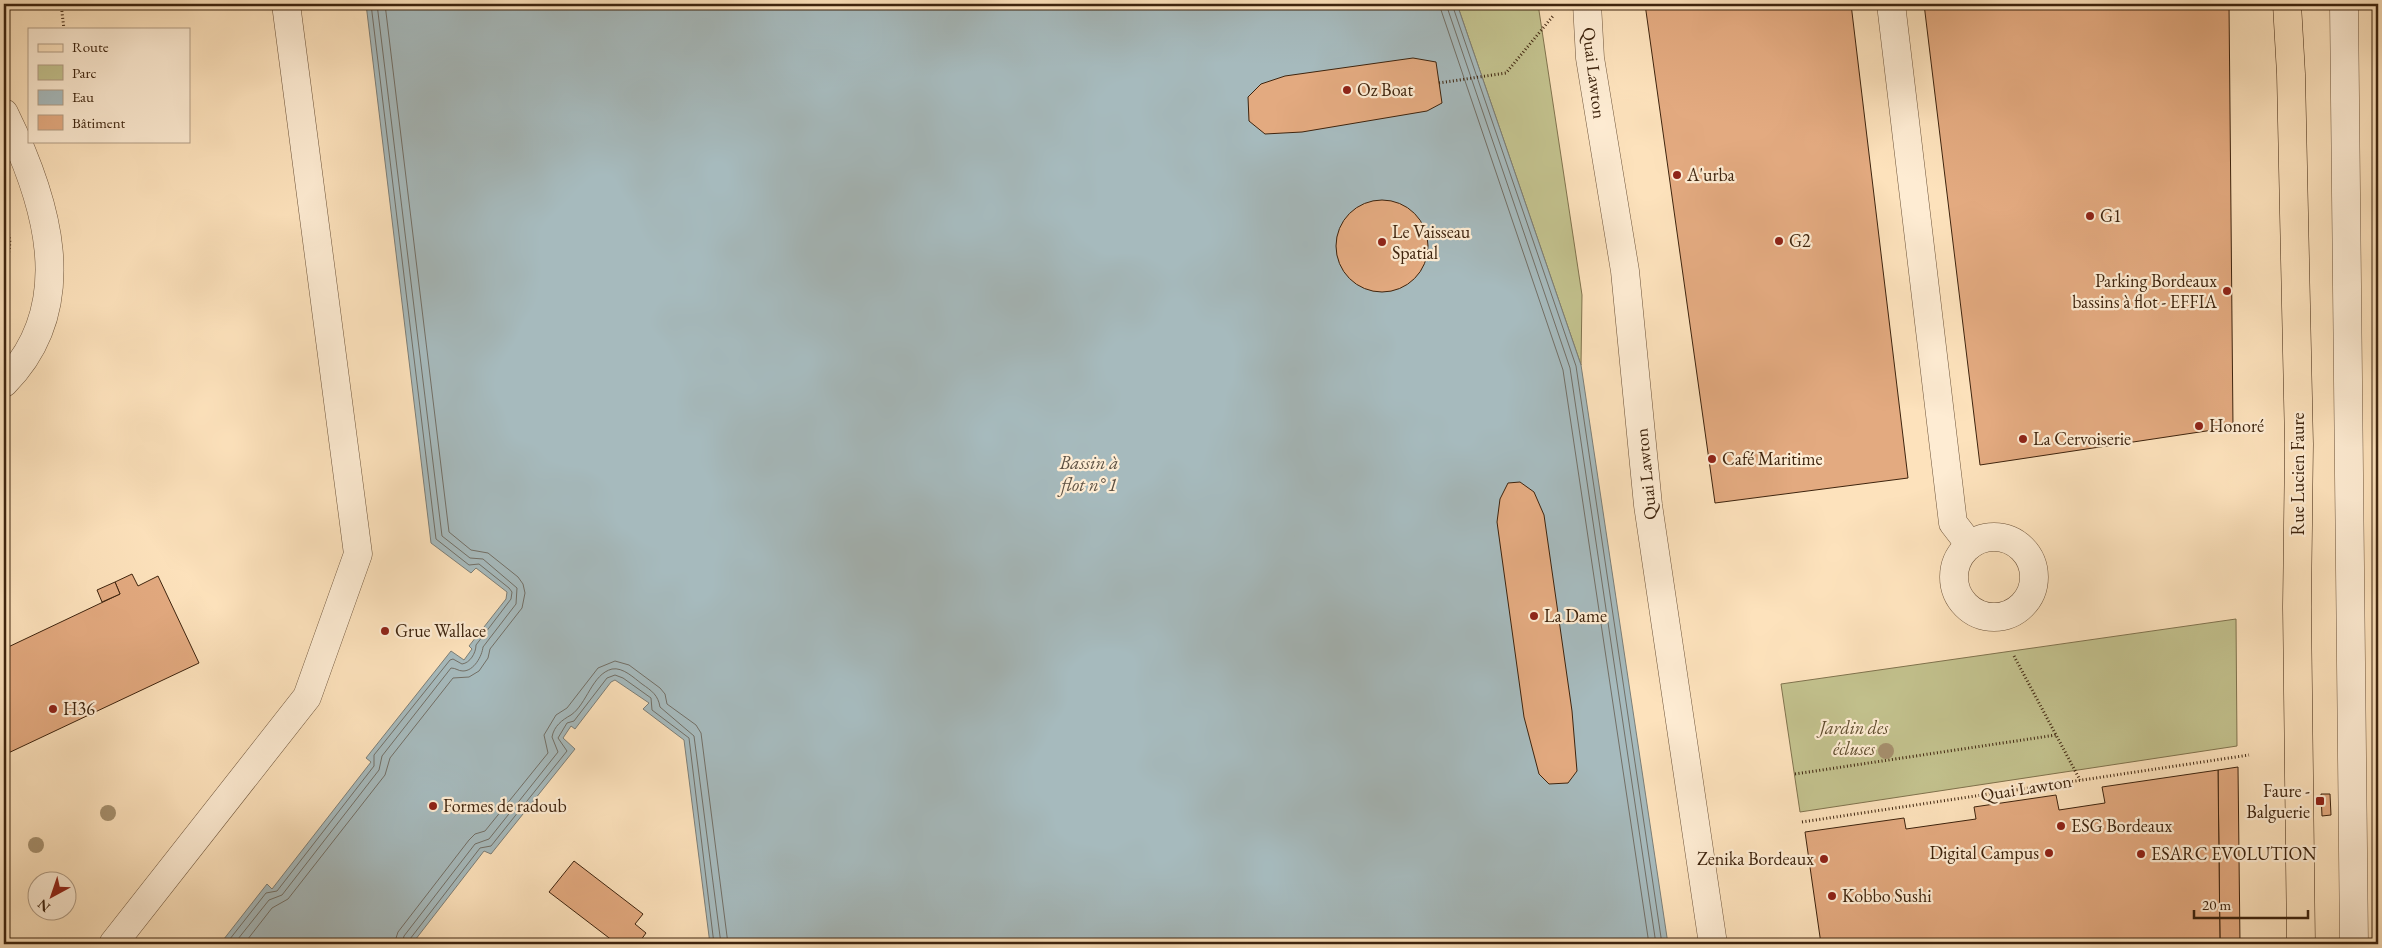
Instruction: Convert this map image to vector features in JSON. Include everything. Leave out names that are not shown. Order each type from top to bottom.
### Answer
[{"type":"main road","name":"Rue Lucien Faure","points":[[2287,4],[2291,74],[2299,444],[2297,607],[2301,944]]},
{"type":"street","points":[[113,944],[307,697],[358,554],[286,4]]},
{"type":"street","name":"Quai Lawton","points":[[1586,4],[1590,58],[1624,271],[1648,505],[1713,944]]},
{"type":"street","points":[[1890,4],[1953,523],[1970,546]]},
{"type":"street","points":[[2344,4],[2354,944]]},
{"type":"street","points":[[4,113],[19,144],[37,190],[48,234],[50,282],[43,318],[32,342],[13,373],[4,382]]},
{"type":"path","points":[[61,4],[64,28]]},
{"type":"path","points":[[1439,83],[1506,73],[1542,30]]},
{"type":"path","points":[[4,211],[10,242],[4,287]]},
{"type":"path","points":[[2014,656],[2080,780]]},
{"type":"path","points":[[1794,774],[2056,735]]},
{"type":"path","name":"Quai Lawton","points":[[1802,822],[2250,755]]},
{"type":"green space","points":[[1457,4],[1538,4],[1582,295],[1581,365]]},
{"type":"green space","name":"Jardin des écluses","points":[[2236,619],[2237,746],[1800,812],[1781,684]]},
{"type":"water","name":"Bassin à flot n° 1","points":[[366,4],[1457,4],[1581,365],[1668,944],[710,944],[684,740],[643,709],[649,703],[615,680],[611,682],[575,729],[571,726],[563,738],[575,749],[491,854],[484,851],[412,944],[220,944],[267,884],[272,889],[371,762],[366,758],[451,651],[464,660],[472,649],[469,646],[506,599],[507,592],[476,568],[471,573],[431,543]]},
{"type":"building","name":"G2","points":[[1645,4],[1851,4],[1908,478],[1715,503]]},
{"type":"building","name":"G1","points":[[1924,4],[2229,4],[2233,427],[1980,465]]},
{"type":"building","name":"Oz Boat","points":[[1413,58],[1436,62],[1442,103],[1427,111],[1302,132],[1265,134],[1249,121],[1248,97],[1261,84],[1285,76]]},
{"type":"building","name":"Le Vaisseau Spatial","points":[[1382,200],[1391,201],[1408,208],[1420,220],[1427,237],[1427,255],[1420,272],[1408,284],[1391,291],[1382,292],[1373,291],[1356,284],[1344,272],[1337,255],[1336,246],[1337,237],[1344,220],[1356,208],[1373,201]]},
{"type":"building","name":"La Dame","points":[[1520,482],[1534,492],[1544,515],[1572,711],[1577,771],[1568,783],[1549,784],[1539,774],[1524,717],[1497,522],[1500,499],[1508,483]]},
{"type":"building","name":"H36","points":[[132,574],[138,586],[158,576],[199,663],[4,755],[4,649],[120,594],[115,582]]},
{"type":"building","points":[[115,582],[120,594],[102,602],[97,590]]},
{"type":"building","points":[[2238,767],[2240,944],[2220,944],[2218,770]]},
{"type":"building","points":[[2218,770],[2220,944],[1821,944],[1805,832],[1904,818],[1906,829],[1976,819],[1974,807],[2056,795],[2059,810],[2105,803],[2102,787]]},
{"type":"building","points":[[2321,794],[2330,794],[2331,815],[2322,816]]},
{"type":"building","points":[[574,861],[643,914],[635,924],[646,933],[638,944],[617,944],[549,892]]},
{"type":"place","name":"Oz Boat","points":[[1347,90]]},
{"type":"place","name":"A'urba","points":[[1677,175]]},
{"type":"place","name":"G1","points":[[2090,216]]},
{"type":"place","name":"G2","points":[[1779,241]]},
{"type":"place","name":"Le Vaisseau Spatial","points":[[1382,242]]},
{"type":"place","name":"Parking Bordeaux bassins à flot - EFFIA","points":[[2227,291]]},
{"type":"place","name":"Honoré","points":[[2199,426]]},
{"type":"place","name":"La Cervoiserie","points":[[2023,439]]},
{"type":"place","name":"Café Maritime","points":[[1712,459]]},
{"type":"place","name":"La Dame","points":[[1534,616]]},
{"type":"place","name":"Grue Wallace","points":[[385,631]]},
{"type":"place","name":"H36","points":[[53,709]]},
{"type":"place","name":"Faure - Balguerie","points":[[2320,801]]},
{"type":"place","name":"Formes de radoub","points":[[433,806]]},
{"type":"place","name":"ESG Bordeaux","points":[[2061,826]]},
{"type":"place","name":"Digital Campus","points":[[2049,853]]},
{"type":"place","name":"ESARC EVOLUTION","points":[[2141,854]]},
{"type":"place","name":"Zenika Bordeaux","points":[[1824,859]]},
{"type":"place","name":"Kobbo Sushi","points":[[1832,896]]}]
